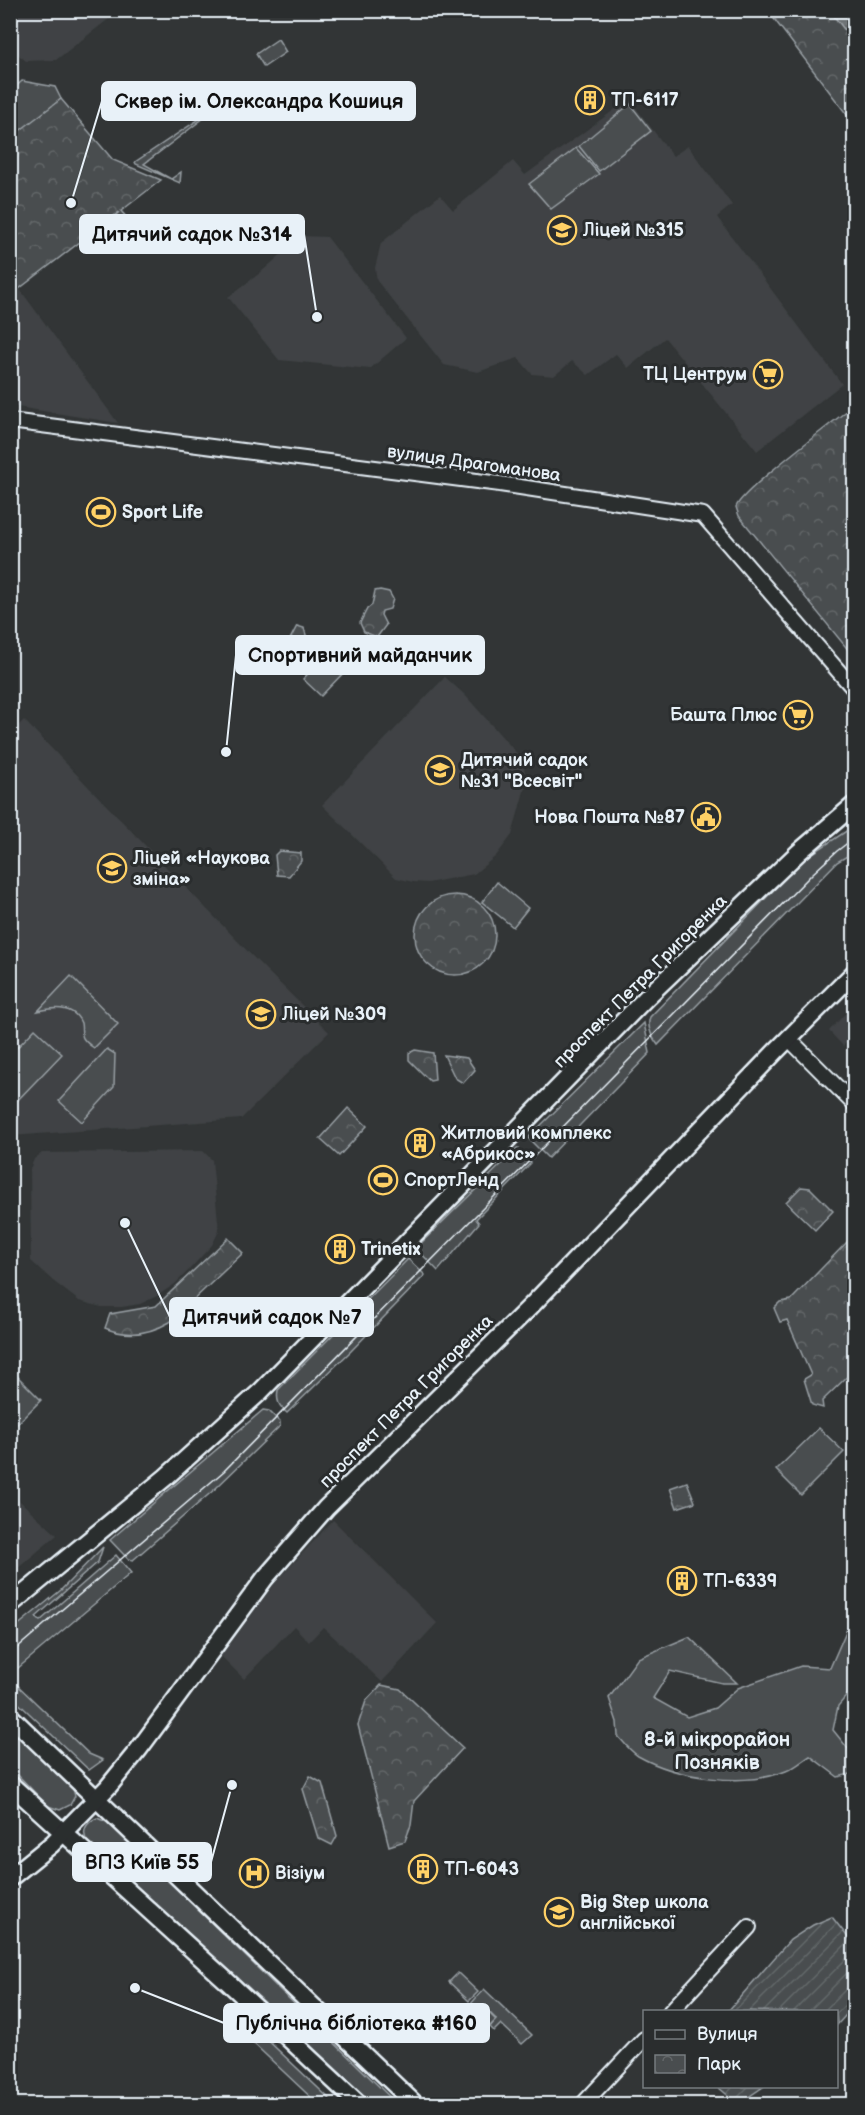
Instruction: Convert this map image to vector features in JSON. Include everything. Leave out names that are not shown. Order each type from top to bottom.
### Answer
[{"type":"main road","name":"проспект Петра Григоренка","points":[[10,1605],[166,1476],[260,1392],[647,997],[799,852],[855,806]]},
{"type":"main road","name":"проспект Петра Григоренка","points":[[10,1878],[62,1833],[139,1749],[265,1578],[326,1508],[530,1307],[788,1038],[855,973]]},
{"type":"main road","points":[[10,1716],[415,2104]]},
{"type":"main road","points":[[10,1784],[358,2104]]},
{"type":"street","name":"вулиця Драгоманова","points":[[10,421],[500,484],[703,514],[855,688]]},
{"type":"street","points":[[788,1038],[855,1104]]},
{"type":"street","points":[[672,2010],[749,1927]]},
{"type":"street","points":[[583,2104],[643,2041]]},
{"type":"shaded area","points":[[10,11],[105,11],[110,18],[56,60],[26,61],[11,49]]},
{"type":"shaded area","points":[[830,11],[854,11],[854,42]]},
{"type":"shaded area","name":"Ліцей №315","points":[[629,99],[673,156],[688,146],[732,205],[717,217],[842,384],[757,451],[665,338],[628,368],[616,354],[588,375],[572,361],[554,376],[532,374],[518,358],[478,372],[444,365],[377,281],[375,268],[381,243],[440,195],[453,210],[513,161],[525,175]]},
{"type":"shaded area","points":[[302,236],[327,237],[406,338],[370,369],[279,360],[228,297],[260,273]]},
{"type":"shaded area","points":[[19,288],[118,423],[11,406],[11,295]]},
{"type":"shaded area","name":"Дитячий садок №31 \"Всесвіт\"","points":[[445,677],[465,695],[522,759],[527,780],[512,835],[496,856],[474,874],[428,883],[413,882],[396,878],[322,805]]},
{"type":"shaded area","points":[[24,720],[258,962],[329,1032],[241,1119],[11,1136],[10,734]]},
{"type":"shaded area","points":[[854,1004],[854,1035],[843,1046],[829,1031]]},
{"type":"shaded area","points":[[203,1151],[212,1160],[219,1231],[212,1245],[189,1270],[175,1284],[157,1296],[140,1304],[122,1307],[101,1307],[79,1301],[31,1261],[30,1169],[34,1159],[42,1153]]},
{"type":"shaded area","points":[[10,1492],[57,1535],[11,1574],[10,1574]]},
{"type":"shaded area","points":[[333,1520],[437,1623],[382,1682],[323,1627],[309,1642],[294,1626],[244,1679],[221,1656],[276,1582]]},
{"type":"green space","points":[[768,11],[854,11],[854,124]]},
{"type":"green space","points":[[278,39],[286,52],[264,67],[256,54]]},
{"type":"green space","points":[[22,81],[55,87],[61,99],[11,144],[11,91]]},
{"type":"green space","points":[[61,99],[113,160],[161,180],[121,211],[135,227],[123,238],[109,222],[119,212],[11,295],[11,142],[18,132]]},
{"type":"green space","points":[[630,104],[651,131],[599,171],[579,146]]},
{"type":"green space","points":[[204,116],[144,164],[171,179],[181,172],[180,183],[136,164],[135,162]]},
{"type":"green space","points":[[576,148],[599,174],[551,209],[529,184]]},
{"type":"green space","points":[[854,405],[854,657],[739,516],[736,507],[754,486]]},
{"type":"green space","points":[[375,591],[389,592],[393,599],[390,609],[382,611],[381,615],[386,625],[377,637],[364,632],[360,623],[367,609],[372,605]]},
{"type":"green space","points":[[297,626],[304,628],[308,642],[301,648],[286,647]]},
{"type":"green space","points":[[333,647],[351,665],[321,696],[303,679]]},
{"type":"green space","points":[[854,826],[854,852],[837,862],[658,1045],[649,1028],[650,1017],[804,859]]},
{"type":"green space","points":[[279,851],[301,853],[301,861],[289,876],[277,875],[275,855]]},
{"type":"green space","points":[[497,882],[528,908],[513,927],[482,902]]},
{"type":"green space","points":[[447,895],[463,895],[484,906],[495,927],[495,943],[484,964],[463,975],[447,975],[433,969],[421,957],[415,943],[415,927],[421,913],[433,901]]},
{"type":"green space","points":[[71,976],[118,1024],[94,1048],[83,1038],[81,1023],[74,1013],[57,1008],[38,1011]]},
{"type":"green space","points":[[644,1023],[650,1053],[548,1158],[528,1138]]},
{"type":"green space","points":[[35,1029],[62,1054],[13,1105],[10,1103],[11,1054]]},
{"type":"green space","points":[[107,1049],[115,1054],[114,1087],[82,1122],[59,1101]]},
{"type":"green space","points":[[415,1050],[433,1053],[435,1080],[430,1081],[409,1060],[409,1053]]},
{"type":"green space","points":[[444,1055],[467,1058],[475,1070],[463,1083],[455,1078]]},
{"type":"green space","points":[[348,1108],[367,1126],[339,1156],[320,1139]]},
{"type":"green space","points":[[518,1148],[531,1163],[476,1219],[479,1223],[438,1271],[416,1248]]},
{"type":"green space","points":[[801,1187],[810,1188],[833,1211],[815,1230],[786,1202]]},
{"type":"green space","points":[[228,1238],[243,1253],[170,1322],[146,1332],[130,1334],[105,1328],[110,1314],[156,1306]]},
{"type":"green space","points":[[847,1242],[854,1250],[854,1370],[822,1401],[823,1408],[812,1405],[804,1379],[811,1375],[787,1320],[780,1322],[774,1308],[780,1302],[791,1300]]},
{"type":"green space","points":[[408,1259],[425,1275],[287,1413],[279,1403],[278,1390]]},
{"type":"green space","points":[[11,1370],[41,1400],[10,1430]]},
{"type":"green space","points":[[263,1410],[269,1411],[280,1422],[280,1426],[215,1489],[133,1560],[128,1559],[110,1540]]},
{"type":"green space","points":[[819,1428],[844,1452],[801,1495],[776,1470]]},
{"type":"green space","points":[[687,1482],[695,1502],[677,1508],[670,1488]]},
{"type":"green space","points":[[103,1547],[98,1562],[36,1617],[40,1621],[116,1555],[131,1573],[11,1674],[11,1631],[61,1590]]},
{"type":"green space","points":[[847,1629],[854,1631],[854,1687],[838,1706],[833,1730],[854,1756],[854,1773],[838,1777],[810,1756],[789,1770],[751,1779],[731,1780],[691,1775],[654,1764],[638,1756],[618,1736],[617,1722],[609,1698],[638,1658],[689,1637],[737,1683],[722,1683],[670,1671],[653,1698],[687,1717],[715,1708],[738,1688],[801,1666],[830,1668]]},
{"type":"green space","points":[[11,1679],[89,1754],[103,1760],[89,1770],[11,1696]]},
{"type":"green space","points":[[381,1685],[400,1689],[463,1748],[414,1801],[411,1825],[405,1841],[389,1846],[358,1725],[366,1701]]},
{"type":"green space","points":[[10,1724],[72,1785],[75,1796],[70,1805],[60,1810],[48,1806],[11,1768]]},
{"type":"green space","points":[[310,1776],[322,1783],[337,1836],[332,1845],[318,1838],[303,1789]]},
{"type":"green space","points":[[97,1818],[109,1823],[397,2104],[370,2104],[271,2008],[87,1841],[86,1827]]},
{"type":"green space","points":[[832,1917],[854,1945],[854,2006],[838,2024],[838,2010],[729,2010],[790,1940],[813,1925]]},
{"type":"green space","points":[[458,1973],[478,1992],[469,2001],[449,1982]]},
{"type":"green space","points":[[484,1989],[532,2035],[522,2044],[501,2024],[494,2031],[490,2027],[496,2019],[486,2009],[477,2017],[469,2011],[469,2006]]},
{"type":"green space","points":[[485,2009],[496,2020],[488,2028],[477,2018]]},
{"type":"green space","points":[[241,2015],[335,2104],[318,2104],[233,2024]]},
{"type":"green space","points":[[719,2088],[762,2088],[738,2104]]},
{"type":"tram line","points":[[10,1654],[224,1471],[812,874],[854,838]]},
{"type":"place","name":"ТП-6117","points":[[590,100]]},
{"type":"place","name":"Сквер ім. Олександра Кошиця","points":[[71,203]]},
{"type":"place","name":"Ліцей №315","points":[[562,230]]},
{"type":"place","name":"Дитячий садок №314","points":[[317,317]]},
{"type":"place","name":"ТЦ Центрум","points":[[768,374]]},
{"type":"place","name":"Sport Life","points":[[101,512]]},
{"type":"place","name":"Башта Плюс","points":[[798,715]]},
{"type":"place","name":"Спортивний майданчик","points":[[226,752]]},
{"type":"place","name":"Дитячий садок №31 \"Всесвіт\"","points":[[440,770]]},
{"type":"place","name":"Нова Пошта №87","points":[[706,817]]},
{"type":"place","name":"Ліцей «Наукова зміна»","points":[[112,868]]},
{"type":"place","name":"Ліцей №309","points":[[261,1014]]},
{"type":"place","name":"Житловий комплекс «Абрикос»","points":[[420,1143]]},
{"type":"place","name":"СпортЛенд","points":[[383,1180]]},
{"type":"place","name":"Дитячий садок №7","points":[[125,1223]]},
{"type":"place","name":"Trinetix","points":[[340,1249]]},
{"type":"place","name":"ТП-6339","points":[[682,1581]]},
{"type":"place","name":"ВПЗ Київ 55","points":[[232,1785]]},
{"type":"place","name":"ТП-6043","points":[[423,1869]]},
{"type":"place","name":"Візіум","points":[[254,1873]]},
{"type":"place","name":"Big Step школа англiйськоï","points":[[559,1912]]},
{"type":"place","name":"Публічна бібліотека #160","points":[[135,1988]]},
{"type":"district","name":"8-й мікрорайон Позняків","points":[[717,1750]]}]
